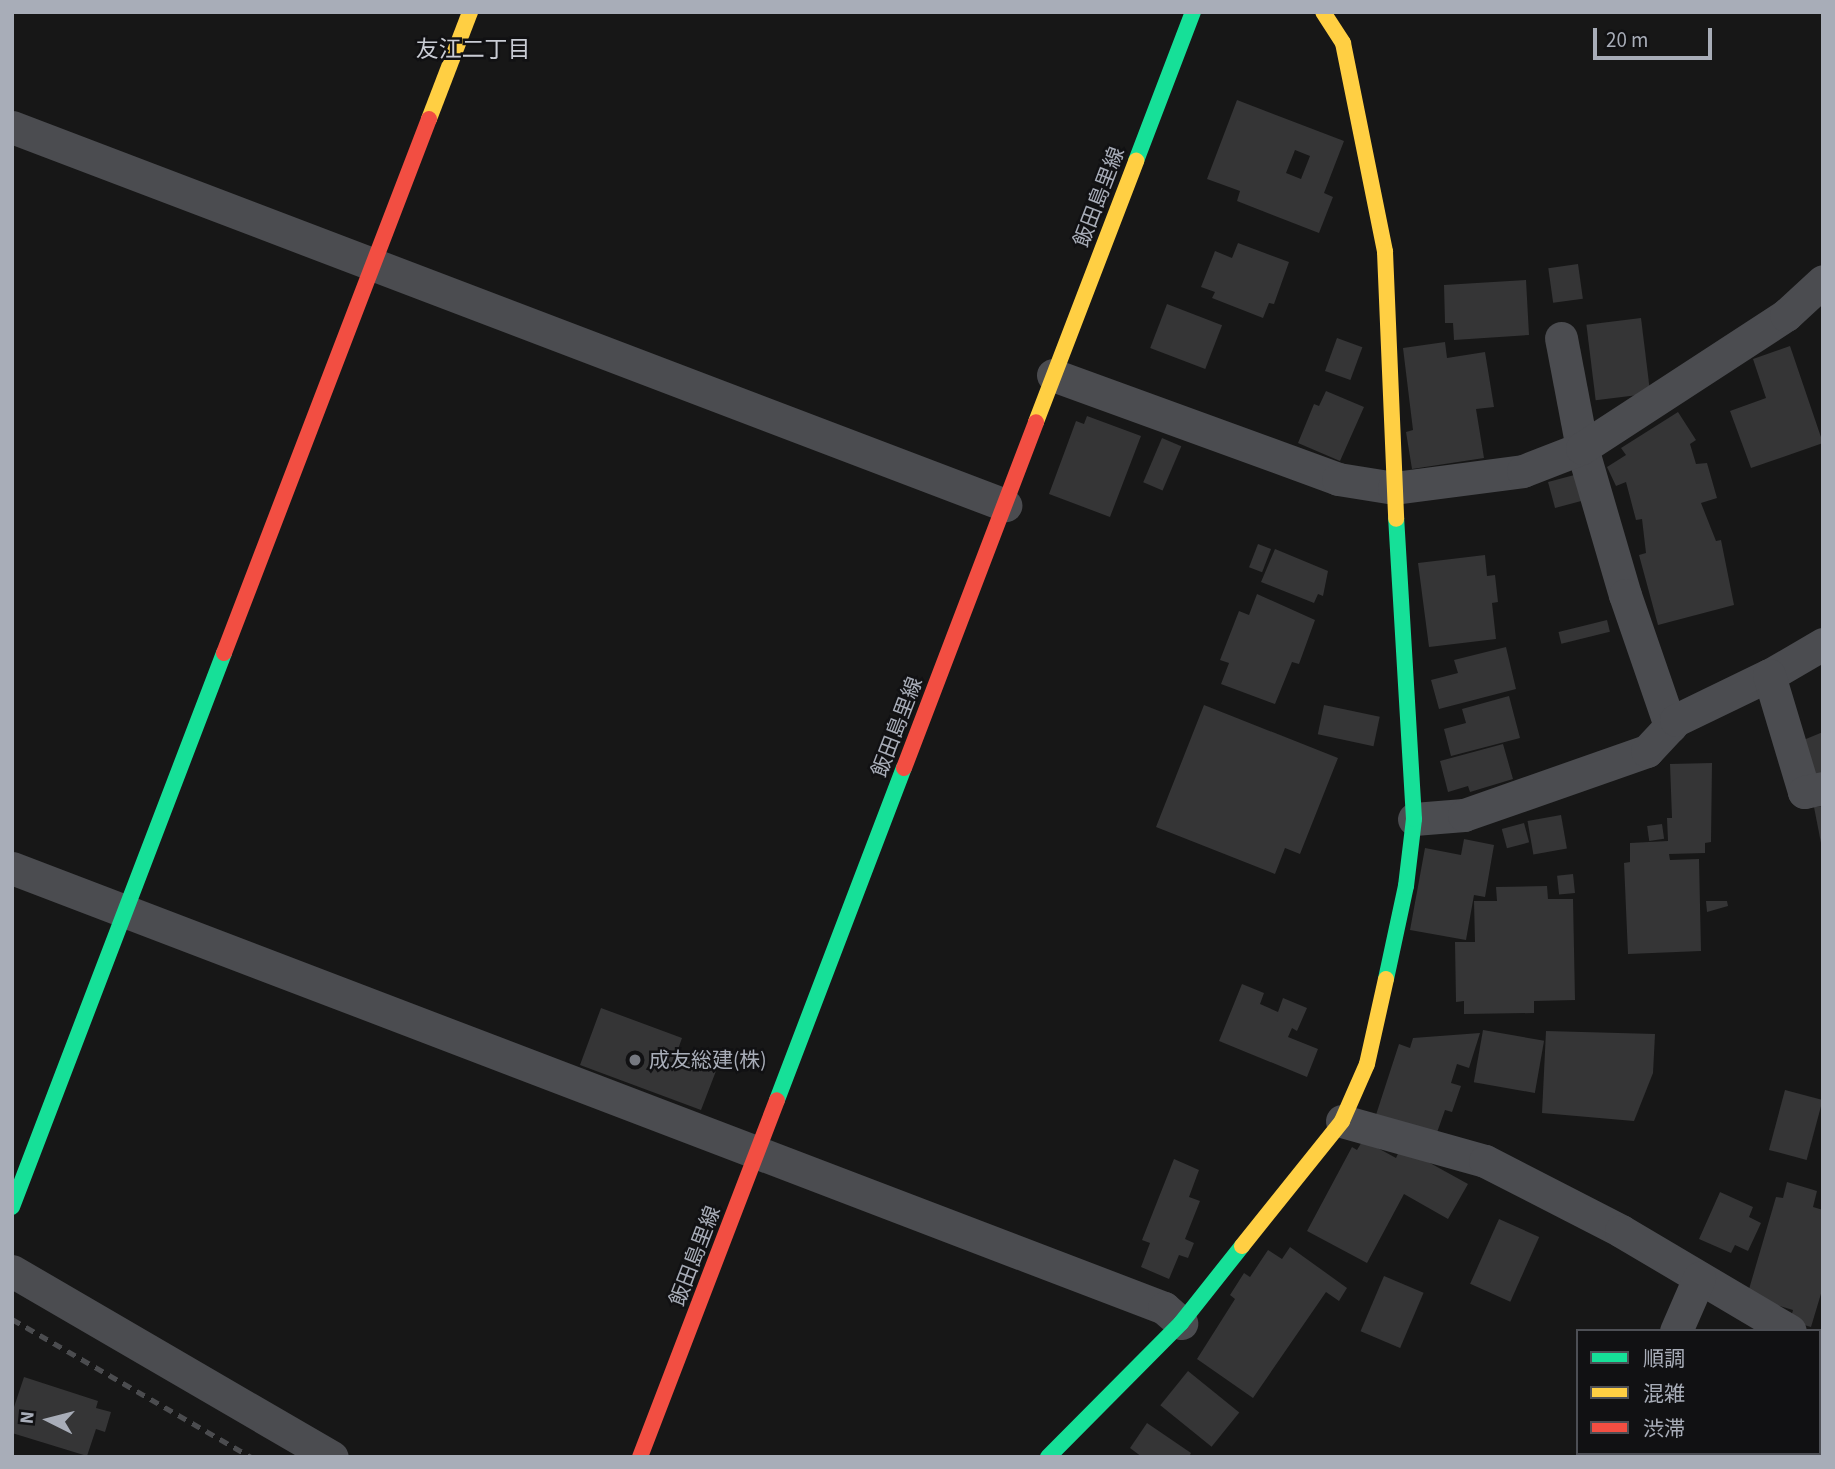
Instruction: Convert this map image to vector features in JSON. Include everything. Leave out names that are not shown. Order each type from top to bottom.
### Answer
[{"type":"street","points":[[12,1208],[470,12]]},
{"type":"street","name":"飯田島里線","points":[[640,1457],[1193,12]]},
{"type":"street","points":[[1048,1457],[1181,1323],[1342,1121],[1367,1064],[1406,886],[1414,819],[1394,488],[1385,252],[1343,43],[1323,12]]},
{"type":"street","points":[[12,127],[1005,505]]},
{"type":"street","points":[[1053,376],[1338,479],[1394,488],[1523,471],[1582,448],[1786,315],[1823,281]]},
{"type":"street","points":[[1561,338],[1582,448],[1625,596],[1670,726]]},
{"type":"street","points":[[1414,819],[1464,815],[1647,751],[1670,726],[1768,676],[1823,644]]},
{"type":"street","points":[[1768,676],[1804,792],[1823,788]]},
{"type":"street","points":[[12,868],[756,1155],[1164,1308],[1181,1323]]},
{"type":"street","points":[[1342,1121],[1485,1161],[1787,1329]]},
{"type":"street","points":[[12,1271],[331,1457]]},
{"type":"street","points":[[1677,1329],[1699,1278]]},
{"type":"building","points":[[1237,100],[1344,141],[1324,193],[1333,197],[1319,233],[1237,201],[1240,191],[1207,179]],"holes":[[[1295,150],[1310,156],[1301,179],[1286,173]]]},
{"type":"building","points":[[1238,243],[1289,262],[1274,304],[1269,303],[1263,318],[1212,298],[1215,292],[1201,287],[1215,251],[1232,258]]},
{"type":"building","points":[[1578,264],[1583,299],[1553,303],[1548,268]]},
{"type":"building","points":[[1526,280],[1529,335],[1454,340],[1453,323],[1445,323],[1444,285]]},
{"type":"building","points":[[1167,304],[1222,325],[1205,369],[1150,348]]},
{"type":"building","points":[[1641,318],[1650,393],[1596,400],[1586,325]]},
{"type":"building","points":[[1337,338],[1362,347],[1350,380],[1325,371]]},
{"type":"building","points":[[1445,342],[1447,358],[1485,352],[1494,407],[1476,409],[1484,458],[1412,469],[1406,432],[1413,430],[1403,348]]},
{"type":"building","points":[[1790,346],[1823,443],[1751,468],[1730,411],[1766,398],[1753,359]]},
{"type":"building","points":[[1326,391],[1364,407],[1340,461],[1298,443],[1314,404],[1319,406]]},
{"type":"building","points":[[1678,412],[1696,440],[1690,444],[1696,464],[1707,463],[1717,498],[1701,503],[1716,541],[1721,540],[1734,605],[1658,625],[1639,555],[1646,553],[1642,519],[1636,520],[1626,482],[1616,486],[1607,467],[1626,455],[1621,448]]},
{"type":"building","points":[[1087,416],[1141,436],[1110,517],[1049,494],[1076,421],[1084,424]]},
{"type":"building","points":[[1162,438],[1181,446],[1163,490],[1143,482]]},
{"type":"building","points":[[1578,474],[1585,500],[1555,508],[1548,482]]},
{"type":"building","points":[[1258,544],[1271,549],[1262,572],[1249,567]]},
{"type":"building","points":[[1275,549],[1328,571],[1323,596],[1318,594],[1314,603],[1261,582]]},
{"type":"building","points":[[1485,555],[1487,576],[1495,575],[1498,602],[1492,603],[1496,639],[1429,647],[1418,563]]},
{"type":"building","points":[[1257,594],[1315,620],[1299,664],[1292,662],[1275,704],[1221,684],[1229,663],[1220,660],[1239,611],[1249,615]]},
{"type":"building","points":[[1607,620],[1610,632],[1561,644],[1558,632]]},
{"type":"building","points":[[1506,647],[1516,689],[1439,709],[1431,680],[1458,673],[1454,660]]},
{"type":"building","points":[[1509,696],[1520,738],[1451,756],[1444,729],[1466,723],[1462,709]]},
{"type":"building","points":[[1204,705],[1338,758],[1300,854],[1285,848],[1275,874],[1156,827]]},
{"type":"building","points":[[1324,705],[1380,717],[1374,746],[1318,734]]},
{"type":"building","points":[[1823,732],[1823,781],[1818,783],[1801,741]]},
{"type":"building","points":[[1503,744],[1513,779],[1470,792],[1468,786],[1448,792],[1440,761]]},
{"type":"building","points":[[1712,763],[1711,842],[1705,843],[1705,853],[1669,854],[1670,860],[1699,859],[1701,951],[1628,954],[1624,863],[1630,862],[1630,843],[1668,841],[1667,818],[1672,818],[1670,764]]},
{"type":"building","points":[[1823,806],[1823,843],[1821,843],[1814,807]]},
{"type":"building","points":[[1561,815],[1567,848],[1533,854],[1528,821]]},
{"type":"building","points":[[1524,823],[1529,842],[1507,848],[1502,829]]},
{"type":"building","points":[[1662,824],[1664,839],[1649,841],[1647,826]]},
{"type":"building","points":[[1464,839],[1494,845],[1485,897],[1474,895],[1466,940],[1410,930],[1425,848],[1461,855]]},
{"type":"building","points":[[1573,874],[1575,893],[1559,895],[1557,876]]},
{"type":"building","points":[[1547,886],[1548,899],[1573,899],[1575,1000],[1534,1001],[1534,1013],[1464,1014],[1464,1001],[1456,1002],[1455,942],[1475,942],[1474,901],[1497,901],[1496,887]]},
{"type":"building","points":[[1706,901],[1727,901],[1728,906],[1707,912]]},
{"type":"building","points":[[1242,984],[1264,993],[1260,1004],[1278,1012],[1283,998],[1307,1008],[1297,1031],[1292,1028],[1288,1037],[1318,1049],[1307,1077],[1219,1041]]},
{"type":"building","name":"成友総建(株)","points":[[601,1008],[682,1038],[676,1055],[716,1071],[701,1110],[580,1065]]},
{"type":"building","points":[[1483,1030],[1544,1041],[1535,1093],[1474,1082]]},
{"type":"building","points":[[1546,1031],[1655,1034],[1653,1073],[1634,1121],[1542,1113]]},
{"type":"building","points":[[1480,1033],[1469,1068],[1457,1064],[1451,1083],[1461,1086],[1452,1112],[1445,1110],[1434,1141],[1374,1121],[1399,1044],[1410,1048],[1413,1038]]},
{"type":"building","points":[[1785,1090],[1823,1100],[1807,1160],[1769,1150]]},
{"type":"building","points":[[1363,1140],[1396,1158],[1401,1147],[1468,1184],[1448,1219],[1404,1194],[1367,1263],[1307,1231],[1352,1147],[1357,1150]]},
{"type":"building","points":[[1174,1159],[1199,1170],[1189,1197],[1200,1201],[1185,1239],[1194,1243],[1188,1258],[1179,1255],[1169,1279],[1141,1267],[1150,1243],[1142,1240]]},
{"type":"building","points":[[1787,1182],[1817,1191],[1813,1207],[1823,1210],[1823,1287],[1811,1327],[1790,1321],[1793,1310],[1747,1296],[1776,1197],[1783,1198]]},
{"type":"building","points":[[1720,1192],[1753,1207],[1749,1217],[1761,1223],[1748,1251],[1735,1245],[1731,1253],[1699,1239]]},
{"type":"building","points":[[1499,1219],[1539,1237],[1510,1302],[1470,1284]]},
{"type":"building","points":[[1290,1247],[1347,1288],[1339,1301],[1326,1292],[1253,1398],[1197,1359],[1235,1299],[1230,1295],[1244,1273],[1250,1277],[1268,1250],[1282,1259]]},
{"type":"building","points":[[1384,1276],[1424,1293],[1400,1348],[1361,1331]]},
{"type":"building","points":[[1188,1371],[1239,1413],[1212,1447],[1160,1405]]},
{"type":"building","points":[[24,1377],[98,1401],[96,1408],[111,1412],[105,1432],[96,1429],[87,1456],[12,1433],[12,1413]]},
{"type":"building","points":[[1147,1423],[1191,1453],[1189,1457],[1142,1457],[1130,1448]]},
{"type":"railway","points":[[12,1319],[251,1457]]},
{"type":"traffic: fast","points":[[1136,161],[1193,12]]},
{"type":"traffic: fast","points":[[1386,979],[1406,886],[1414,819],[1396,519]]},
{"type":"traffic: fast","points":[[12,1207],[224,653]]},
{"type":"traffic: fast","points":[[777,1100],[904,768]]},
{"type":"traffic: fast","points":[[1048,1457],[1181,1323],[1242,1246]]},
{"type":"traffic: slow","points":[[429,119],[470,12]]},
{"type":"traffic: slow","points":[[1323,12],[1343,43],[1385,252],[1396,519]]},
{"type":"traffic: slow","points":[[1036,422],[1136,161]]},
{"type":"traffic: slow","points":[[1242,1246],[1342,1121],[1367,1064],[1386,979]]},
{"type":"traffic: jam","points":[[224,653],[429,119]]},
{"type":"traffic: jam","points":[[904,768],[1036,422]]},
{"type":"traffic: jam","points":[[640,1457],[777,1100]]},
{"type":"place","name":"成友総建(株)","points":[[635,1060]]},
{"type":"district","name":"友江二丁目","points":[[473,50]]}]
